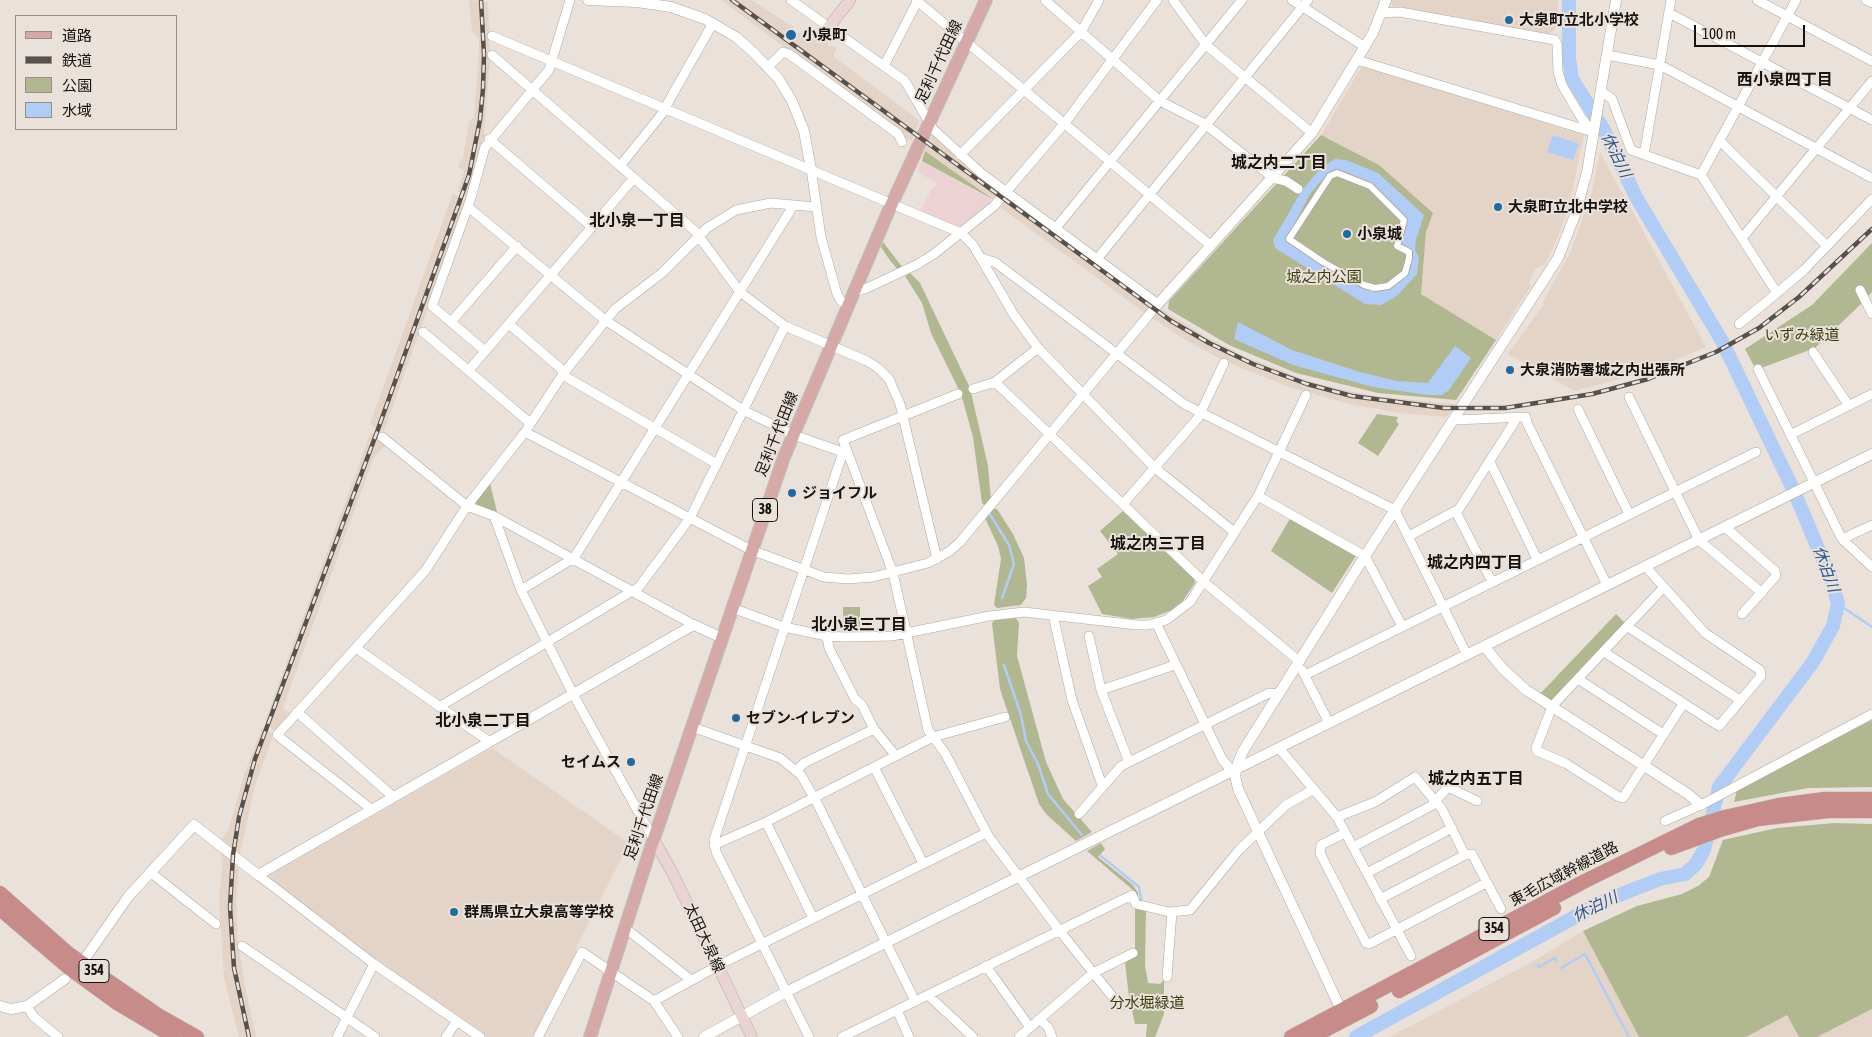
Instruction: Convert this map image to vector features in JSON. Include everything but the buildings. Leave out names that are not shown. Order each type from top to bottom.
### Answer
[{"type":"highway","name":"東毛広域幹線道路","points":[[1312,1037],[1343,1015],[1585,880],[1699,831],[1724,823],[1825,799],[1872,799]]},
{"type":"highway","name":"東毛広域幹線道路","points":[[1724,823],[1794,813],[1872,811]]},
{"type":"highway","name":"354","points":[[0,893],[69,954],[158,1015],[197,1037]]},
{"type":"highway","name":"354","points":[[0,909],[69,968],[117,1002],[174,1037]]},
{"type":"highway","name":"東毛広域幹線道路","points":[[1291,1037],[1343,1015]]},
{"type":"main road","points":[[829,28],[850,0]]},
{"type":"main road","name":"足利千代田線","points":[[590,1037],[751,550],[794,435],[892,204],[986,0]]},
{"type":"main road","name":"太田大泉線","points":[[654,840],[673,874],[752,1037]]},
{"type":"street","points":[[485,351],[432,306],[468,206],[485,147],[489,139],[549,70],[570,0]]},
{"type":"street","points":[[588,0],[662,5],[689,12],[713,23],[746,45],[768,67],[787,93],[800,121],[807,142],[821,238],[837,294],[841,301],[848,305]]},
{"type":"street","points":[[791,0],[907,83],[928,123],[960,155],[1055,229],[1158,304]]},
{"type":"street","points":[[884,66],[917,0],[1210,245]]},
{"type":"street","points":[[960,155],[1081,32],[1099,0]]},
{"type":"street","points":[[854,291],[865,289],[909,269],[934,254],[994,206],[1064,124],[1114,60],[1157,0]]},
{"type":"street","points":[[1173,0],[1206,45],[1312,133]]},
{"type":"street","points":[[1055,229],[1242,0]]},
{"type":"street","points":[[1292,0],[1306,4],[1365,47]]},
{"type":"street","points":[[525,432],[751,550],[803,571],[824,577],[848,579],[892,572],[937,559],[950,551],[970,532],[1116,352],[1312,133],[1365,47],[1382,13],[1386,0]]},
{"type":"street","points":[[1343,1015],[1238,789],[1234,770],[1243,751],[1365,556],[1558,258],[1575,215],[1587,172],[1616,0]]},
{"type":"street","points":[[1644,155],[1671,0]]},
{"type":"street","points":[[1757,0],[1872,61]]},
{"type":"street","points":[[1701,174],[1796,0]]},
{"type":"street","points":[[1866,0],[1872,3]]},
{"type":"street","points":[[1048,1],[1160,101],[1205,124],[1272,178],[1286,181],[1298,189]]},
{"type":"street","points":[[1097,259],[1205,124],[1306,4]]},
{"type":"street","points":[[1382,13],[1400,12],[1555,40],[1557,44],[1558,72],[1562,85],[1582,119],[1594,128]]},
{"type":"street","points":[[1669,13],[1872,120]]},
{"type":"street","points":[[620,166],[665,108],[713,23]]},
{"type":"street","points":[[492,36],[961,233],[974,245],[1014,315],[1038,348],[1155,468],[1234,532]]},
{"type":"street","points":[[768,67],[783,52],[789,54],[898,134],[902,142]]},
{"type":"street","points":[[492,55],[695,230],[697,237],[740,292],[785,326],[878,368],[894,390],[903,417],[937,559]]},
{"type":"street","points":[[1607,55],[1660,65],[1872,178]]},
{"type":"street","points":[[1357,60],[1594,128]]},
{"type":"street","points":[[1742,238],[1872,81]]},
{"type":"street","points":[[1601,91],[1612,99],[1631,150],[1701,174],[1777,293]]},
{"type":"street","points":[[489,139],[592,227]]},
{"type":"street","points":[[1720,141],[1827,246]]},
{"type":"street","points":[[1338,173],[1370,186],[1404,220],[1397,246],[1409,252],[1405,273],[1388,286],[1375,288],[1364,285],[1323,262],[1289,239],[1314,200],[1330,176],[1338,173]]},
{"type":"street","points":[[469,370],[634,178]]},
{"type":"street","points":[[1739,324],[1804,270],[1872,198]]},
{"type":"street","points":[[371,809],[276,735],[421,576],[467,506],[525,432],[563,374],[621,302],[662,273],[697,237],[716,222],[736,210],[757,204],[816,207]]},
{"type":"street","points":[[521,590],[574,558],[792,205]]},
{"type":"street","points":[[468,206],[605,320],[744,410],[794,435],[846,453]]},
{"type":"street","points":[[451,322],[517,246]]},
{"type":"street","points":[[982,258],[996,263],[1177,399],[1201,413],[1395,510],[1467,655]]},
{"type":"street","points":[[1860,290],[1872,314]]},
{"type":"street","points":[[508,324],[560,368],[563,374],[654,429],[717,464]]},
{"type":"street","points":[[439,707],[635,591],[690,518],[785,326]]},
{"type":"street","points":[[423,332],[530,423]]},
{"type":"street","points":[[973,389],[994,382],[1038,348]]},
{"type":"street","points":[[1813,352],[1848,406]]},
{"type":"street","points":[[1123,504],[1201,413],[1224,363]]},
{"type":"street","points":[[1758,369],[1842,539],[1872,567]]},
{"type":"street","points":[[994,382],[1204,582],[1298,663],[1329,723]]},
{"type":"street","points":[[958,394],[843,440],[846,453],[892,572],[925,723],[945,753],[986,833],[1059,930],[1120,1006]]},
{"type":"street","points":[[1790,435],[1872,394]]},
{"type":"street","points":[[732,608],[784,627],[827,636],[862,637],[906,633],[989,616],[1024,612],[1137,625],[1156,623],[1182,610],[1204,582],[1258,496],[1306,395]]},
{"type":"street","points":[[1629,398],[1699,540],[1762,593]]},
{"type":"street","points":[[1578,409],[1629,514]]},
{"type":"street","points":[[1409,536],[1456,512],[1517,418]]},
{"type":"street","points":[[1454,420],[1526,418],[1608,585]]},
{"type":"street","points":[[382,437],[467,506],[494,516],[635,591],[694,625],[722,638]]},
{"type":"street","points":[[1305,675],[1756,452]]},
{"type":"street","points":[[809,1037],[716,852],[714,836],[803,571],[846,453]]},
{"type":"street","points":[[704,1037],[786,992],[886,942],[1872,454]]},
{"type":"street","points":[[1490,462],[1537,559]]},
{"type":"street","points":[[1258,496],[1365,556],[1402,626]]},
{"type":"street","points":[[1456,512],[1492,582]]},
{"type":"street","points":[[494,516],[521,590],[547,643],[654,840]]},
{"type":"street","points":[[1842,539],[1872,525]]},
{"type":"street","points":[[1725,527],[1775,571],[1775,579],[1742,614]]},
{"type":"street","points":[[1604,652],[1718,726],[1761,676],[1761,672],[1705,634],[1646,567]]},
{"type":"street","points":[[1664,587],[1552,707],[1536,748],[1537,751],[1565,762],[1621,798],[1625,797],[1683,704]]},
{"type":"street","points":[[1053,615],[1072,700],[1102,785]]},
{"type":"street","points":[[1156,623],[1224,762],[1234,770]]},
{"type":"street","points":[[258,875],[694,625]]},
{"type":"street","points":[[1628,626],[1740,700]]},
{"type":"street","points":[[827,636],[829,648],[837,664],[874,729],[896,756]]},
{"type":"street","points":[[1089,636],[1101,690],[1129,762]]},
{"type":"street","points":[[1484,646],[1513,679],[1552,707],[1703,804]]},
{"type":"street","points":[[356,648],[490,742]]},
{"type":"street","points":[[1101,690],[1175,665]]},
{"type":"street","points":[[1578,679],[1663,734]]},
{"type":"street","points":[[1078,814],[1115,771],[1129,762],[1269,693],[1278,694]]},
{"type":"street","points":[[297,712],[390,794]]},
{"type":"street","points":[[1666,821],[1730,790],[1872,714]]},
{"type":"street","points":[[714,845],[766,822],[933,737],[1005,717]]},
{"type":"street","points":[[692,727],[780,758],[796,770],[814,797],[915,1001]]},
{"type":"street","points":[[796,770],[804,763],[874,729]]},
{"type":"street","points":[[1278,748],[1337,817],[1411,956]]},
{"type":"street","points":[[874,767],[923,864]]},
{"type":"street","points":[[1337,817],[1375,802],[1415,777],[1436,802],[1466,855]]},
{"type":"street","points":[[1353,847],[1436,802],[1448,787],[1477,801]]},
{"type":"street","points":[[842,1037],[1132,895],[1136,904],[1172,912],[1191,909],[1238,850],[1286,806],[1314,790]]},
{"type":"street","points":[[766,822],[813,918]]},
{"type":"street","points":[[86,957],[128,897],[194,825],[374,964],[480,1037]]},
{"type":"street","points":[[1367,873],[1452,828]]},
{"type":"street","points":[[654,1000],[717,966],[986,833]]},
{"type":"street","points":[[1345,833],[1321,845],[1320,853],[1366,943],[1369,944],[1486,883]]},
{"type":"street","points":[[1380,899],[1466,855],[1472,854],[1501,908]]},
{"type":"street","points":[[150,872],[216,924]]},
{"type":"street","points":[[1167,977],[1172,912]]},
{"type":"street","points":[[625,928],[691,980]]},
{"type":"street","points":[[242,946],[375,1037]]},
{"type":"street","points":[[538,1037],[578,955],[582,952],[654,1000],[678,1037]]},
{"type":"street","points":[[1019,1037],[1029,1026],[1093,973],[1133,953]]},
{"type":"street","points":[[337,1037],[374,964]]},
{"type":"street","points":[[986,966],[1029,1026]]},
{"type":"street","points":[[0,1006],[11,1009],[27,1006],[64,979]]},
{"type":"street","points":[[928,995],[973,1037]]},
{"type":"street","points":[[27,1006],[33,1016],[58,1037]]},
{"type":"street","points":[[897,1010],[909,1037]]},
{"type":"street","points":[[1039,1019],[1048,1027],[1052,1037]]},
{"type":"street","points":[[446,1037],[457,1021]]},
{"type":"shaded area","points":[[469,0],[488,2],[490,59],[484,133],[486,136],[483,139],[468,197],[466,197],[458,191],[464,170],[457,167],[463,158],[469,122],[474,117],[479,50],[479,38],[472,32]]},
{"type":"shaded area","points":[[721,0],[751,0],[794,27],[792,29],[797,33],[806,32],[809,28],[828,42],[828,46],[838,47],[834,57],[920,121],[911,141]]},
{"type":"shaded area","name":"大泉町立北小学校","points":[[1391,0],[1558,0],[1558,26],[1547,36],[1392,6]]},
{"type":"shaded area","name":"大泉町立北中学校","points":[[1362,66],[1584,135],[1570,202],[1558,237],[1545,264],[1536,268],[1529,282],[1531,286],[1496,340],[1421,294],[1426,232],[1379,165],[1321,135]]},
{"type":"shaded area","points":[[933,134],[974,172],[1001,192],[994,200],[925,151]]},
{"type":"shaded area","points":[[1600,152],[1706,347],[1633,375],[1575,391],[1508,354],[1544,304],[1542,303],[1571,251],[1591,196]]},
{"type":"shaded area","points":[[922,161],[993,201],[960,228],[920,211],[931,190],[937,184],[917,171]]},
{"type":"shaded area","points":[[453,193],[466,202],[383,434],[370,424]]},
{"type":"shaded area","points":[[1007,196],[1154,304],[1145,313],[1000,207]]},
{"type":"shaded area","points":[[1160,308],[1203,335],[1246,357],[1315,383],[1373,396],[1455,404],[1446,417],[1398,413],[1350,404],[1289,387],[1224,361],[1181,337],[1152,318]]},
{"type":"shaded area","points":[[371,432],[387,443],[373,459],[283,708],[291,714],[276,730],[273,730],[265,721]]},
{"type":"shaded area","points":[[265,727],[272,734],[272,739],[255,785],[240,855],[221,841],[229,828],[244,775],[262,728]]},
{"type":"shaded area","name":"群馬県立大泉高等学校","points":[[492,748],[629,843],[534,1037],[487,1037],[372,958],[270,879],[270,875]]},
{"type":"shaded area","points":[[221,851],[239,869],[236,903],[238,942],[256,1037],[239,1037],[224,978],[219,899],[222,867]]},
{"type":"shaded area","points":[[1583,931],[1639,1037],[1389,1037],[1532,962]]},
{"type":"shaded area","points":[[1872,1009],[1872,1037],[1817,1037]]},
{"type":"shaded area","points":[[1787,1015],[1799,1037],[1746,1037]]},
{"type":"green space","name":"城之内公園","points":[[1321,135],[1379,165],[1433,213],[1426,232],[1421,294],[1496,340],[1456,400],[1378,393],[1296,373],[1229,345],[1168,309],[1169,301]]},
{"type":"green space","points":[[925,151],[994,200],[922,161]]},
{"type":"green space","points":[[883,242],[903,268],[898,270],[889,259],[881,247]]},
{"type":"green space","name":"いずみ緑道","points":[[1872,243],[1872,292],[1868,296],[1861,285],[1856,291],[1862,303],[1815,348],[1756,370],[1745,349],[1812,305]]},
{"type":"green space","points":[[910,273],[920,283],[970,388],[988,466],[991,501],[985,506],[982,503],[973,437],[961,394],[931,333],[922,303],[905,276]]},
{"type":"green space","points":[[1377,414],[1398,417],[1396,421],[1399,424],[1378,456],[1358,443]]},
{"type":"green space","points":[[490,483],[497,512],[478,506],[475,502]]},
{"type":"green space","points":[[991,509],[997,509],[1013,534],[1024,558],[1027,585],[1026,598],[1021,605],[997,608],[994,605],[1001,559],[998,546],[985,518]]},
{"type":"green space","points":[[1124,510],[1194,578],[1195,583],[1182,602],[1172,610],[1154,617],[1132,619],[1102,614],[1088,586],[1102,577],[1097,569],[1118,554],[1100,531]]},
{"type":"green space","points":[[1291,517],[1357,554],[1332,593],[1271,551]]},
{"type":"green space","points":[[843,607],[860,607],[860,630],[843,629]]},
{"type":"green space","points":[[1616,614],[1625,623],[1556,700],[1548,701],[1540,694]]},
{"type":"green space","points":[[1016,618],[1019,623],[1017,656],[1046,762],[1063,799],[1092,832],[1076,841],[1046,814],[1039,804],[1000,689],[992,623],[995,620]]},
{"type":"green space","points":[[1872,720],[1872,787],[1808,788],[1734,802],[1737,790]]},
{"type":"green space","points":[[1835,823],[1872,824],[1872,1009],[1817,1037],[1799,1037],[1787,1015],[1746,1037],[1639,1037],[1583,931],[1637,906],[1682,894],[1698,886],[1709,877],[1723,840],[1777,828]]},
{"type":"green space","points":[[1101,843],[1105,849],[1098,857],[1133,885],[1138,893],[1138,900],[1133,890],[1087,851]]},
{"type":"green space","name":"分水堀緑道","points":[[1135,908],[1146,908],[1145,965],[1148,983],[1160,984],[1164,980],[1164,1014],[1155,1037],[1146,1037],[1147,1024],[1135,1024],[1129,997],[1125,962],[1135,955]]},
{"type":"water","points":[[1553,135],[1579,144],[1573,160],[1547,152]]},
{"type":"water","points":[[1335,159],[1346,160],[1378,173],[1424,215],[1416,240],[1415,250],[1419,258],[1417,274],[1397,296],[1381,305],[1365,304],[1275,248],[1273,240],[1302,190],[1321,168]],"holes":[[[1337,170],[1372,184],[1406,219],[1399,244],[1412,258],[1407,275],[1391,288],[1375,291],[1363,289],[1321,265],[1286,240],[1310,194],[1327,174]]]},
{"type":"water","points":[[1238,322],[1292,350],[1360,372],[1397,381],[1428,383],[1455,346],[1471,358],[1449,390],[1442,395],[1428,395],[1373,387],[1293,365],[1234,339]]},
{"type":"waterway","name":"休泊川","points":[[1356,1037],[1604,901],[1660,879],[1685,874],[1696,864],[1704,850],[1719,787],[1813,662],[1833,626],[1838,604],[1833,584],[1793,489],[1722,341],[1636,197],[1604,130],[1572,79],[1569,58],[1569,0]]},
{"type":"waterway","points":[[989,513],[1009,545],[1014,564],[1002,598]]},
{"type":"waterway","points":[[1838,604],[1872,627]]},
{"type":"waterway","points":[[1004,665],[1021,715],[1026,741],[1038,764],[1048,794],[1082,835]]},
{"type":"waterway","points":[[1101,856],[1139,887],[1141,900]]},
{"type":"waterway","points":[[1561,968],[1585,954],[1629,1037]]},
{"type":"waterway","points":[[1538,965],[1539,967],[1555,958],[1556,961]]},
{"type":"railway","points":[[249,1037],[234,968],[230,907],[233,855],[239,817],[255,759],[377,432],[469,175],[480,120],[483,89],[484,55],[481,0]]},
{"type":"railway","points":[[732,0],[1171,321],[1209,343],[1253,364],[1307,384],[1352,396],[1444,408],[1505,408],[1592,394],[1648,379],[1716,352],[1759,328],[1799,297],[1872,229]]},
{"type":"place","name":"大泉町立北小学校","points":[[1509,20]]},
{"type":"place","name":"小泉町","points":[[791,35]]},
{"type":"place","name":"大泉町立北中学校","points":[[1498,207]]},
{"type":"place","name":"小泉城","points":[[1347,234]]},
{"type":"place","name":"大泉消防署城之内出張所","points":[[1510,370]]},
{"type":"place","name":"ジョイフル","points":[[792,493]]},
{"type":"place","name":"セブン-イレブン","points":[[736,718]]},
{"type":"place","name":"セイムス","points":[[631,762]]},
{"type":"place","name":"群馬県立大泉高等学校","points":[[454,912]]},
{"type":"district","name":"西小泉四丁目","points":[[1785,80]]},
{"type":"district","name":"城之内二丁目","points":[[1279,163]]},
{"type":"district","name":"北小泉一丁目","points":[[637,221]]},
{"type":"district","name":"城之内三丁目","points":[[1158,544]]},
{"type":"district","name":"城之内四丁目","points":[[1475,563]]},
{"type":"district","name":"北小泉三丁目","points":[[859,625]]},
{"type":"district","name":"北小泉二丁目","points":[[483,721]]},
{"type":"district","name":"城之内五丁目","points":[[1476,779]]}]
